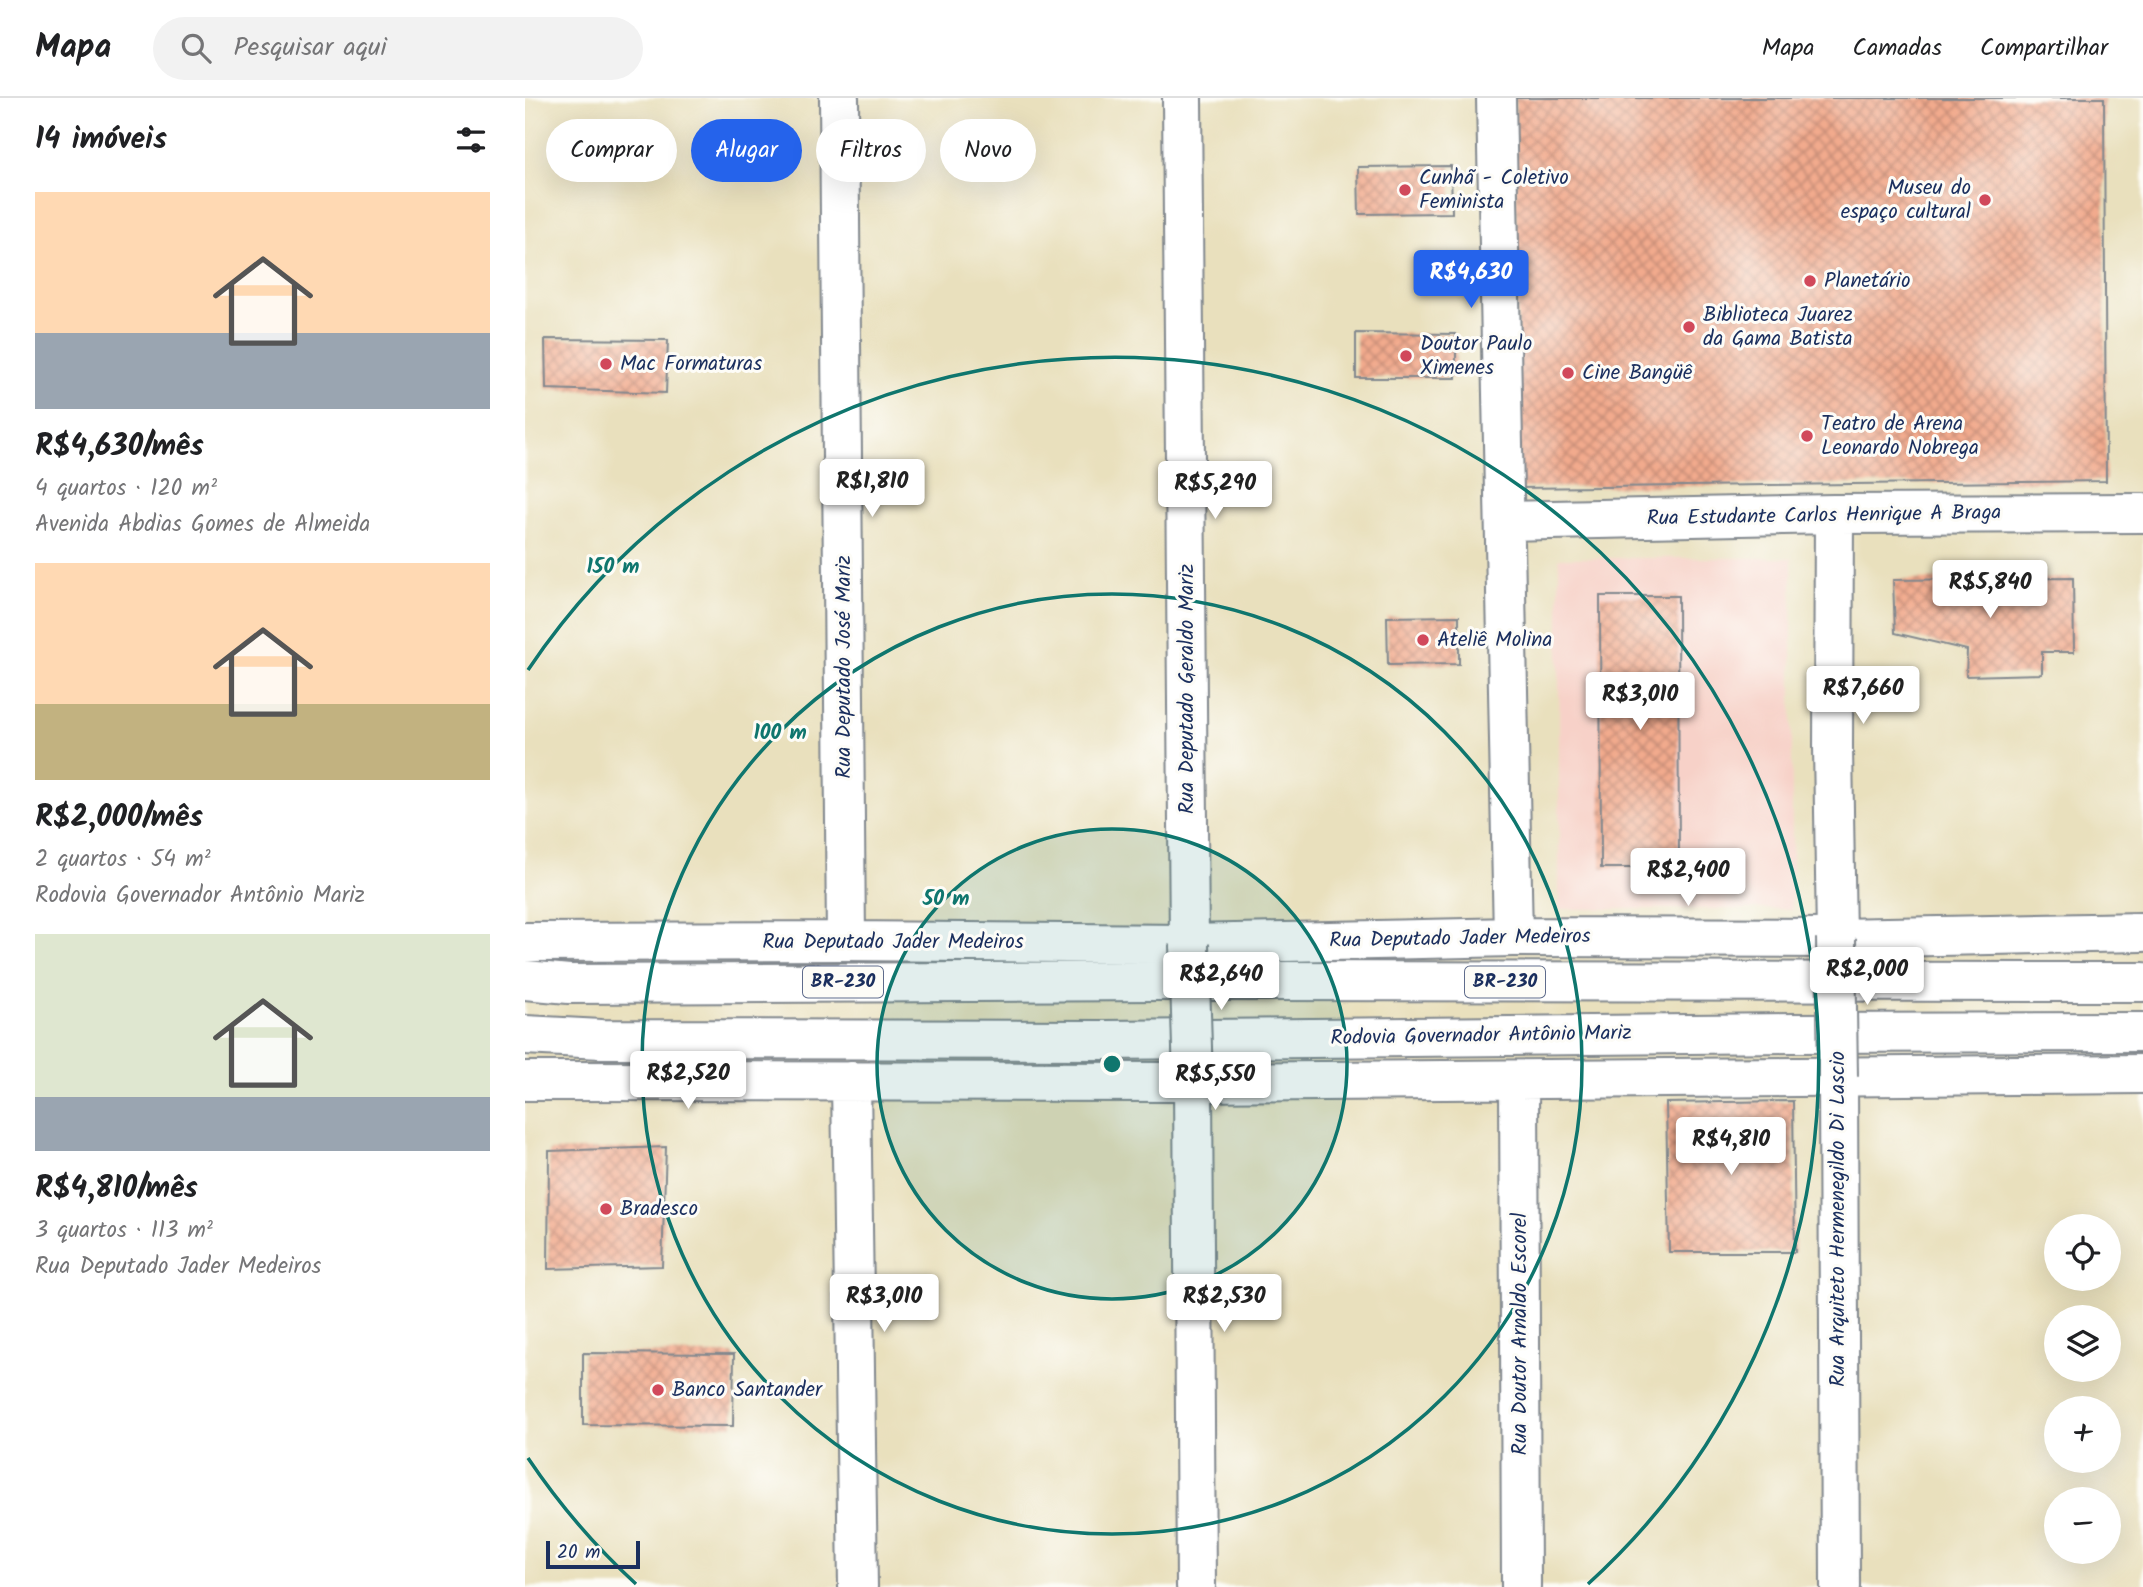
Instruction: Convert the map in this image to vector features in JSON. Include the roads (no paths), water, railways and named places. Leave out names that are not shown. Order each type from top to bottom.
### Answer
[{"type":"main road","name":"Rua Deputado José Mariz","points":[[839,98],[846,941]]},
{"type":"main road","name":"Rua Deputado Geraldo Mariz","points":[[1182,98],[1196,1587]]},
{"type":"main road","points":[[1496,98],[1513,937]]},
{"type":"main road","name":"Rua Estudante Carlos Henrique A Braga","points":[[1505,521],[1834,514],[2143,513]]},
{"type":"main road","name":"Rua Arquiteto Hermenegildo Di Lascio","points":[[1834,514],[1833,747],[1838,1077],[1840,1587]]},
{"type":"main road","name":"Rua Deputado Jader Medeiros","points":[[525,943],[846,941],[1189,944],[1513,937],[1836,938],[2143,932]]},
{"type":"main road","name":"BR-230","points":[[525,980],[569,984],[1161,981],[2143,982]]},
{"type":"main road","name":"Rodovia Governador Antônio Mariz","points":[[525,1035],[601,1039],[1104,1040],[1795,1032],[2143,1032]]},
{"type":"main road","points":[[525,1081],[1519,1081],[2143,1074]]},
{"type":"main road","points":[[851,1081],[859,1587]]},
{"type":"main road","name":"Rua Doutor Arnaldo Escorel","points":[[1519,1081],[1521,1587]]},
{"type":"place","name":"Cunhã - Coletivo Feminista","points":[[1405,190]]},
{"type":"place","name":"Museu do espaço cultural","points":[[1985,200]]},
{"type":"place","name":"Planetário","points":[[1810,281]]},
{"type":"place","name":"Biblioteca Juarez da Gama Batista","points":[[1689,327]]},
{"type":"place","name":"Doutor Paulo Ximenes","points":[[1406,356]]},
{"type":"place","name":"Mac Formaturas","points":[[606,364]]},
{"type":"place","name":"Cine Bangüê","points":[[1568,373]]},
{"type":"place","name":"Teatro de Arena Leonardo Nobrega","points":[[1807,436]]},
{"type":"place","name":"Ateliê Molina","points":[[1423,640]]},
{"type":"place","name":"Bradesco","points":[[606,1209]]},
{"type":"place","name":"Banco Santander","points":[[658,1390]]}]
